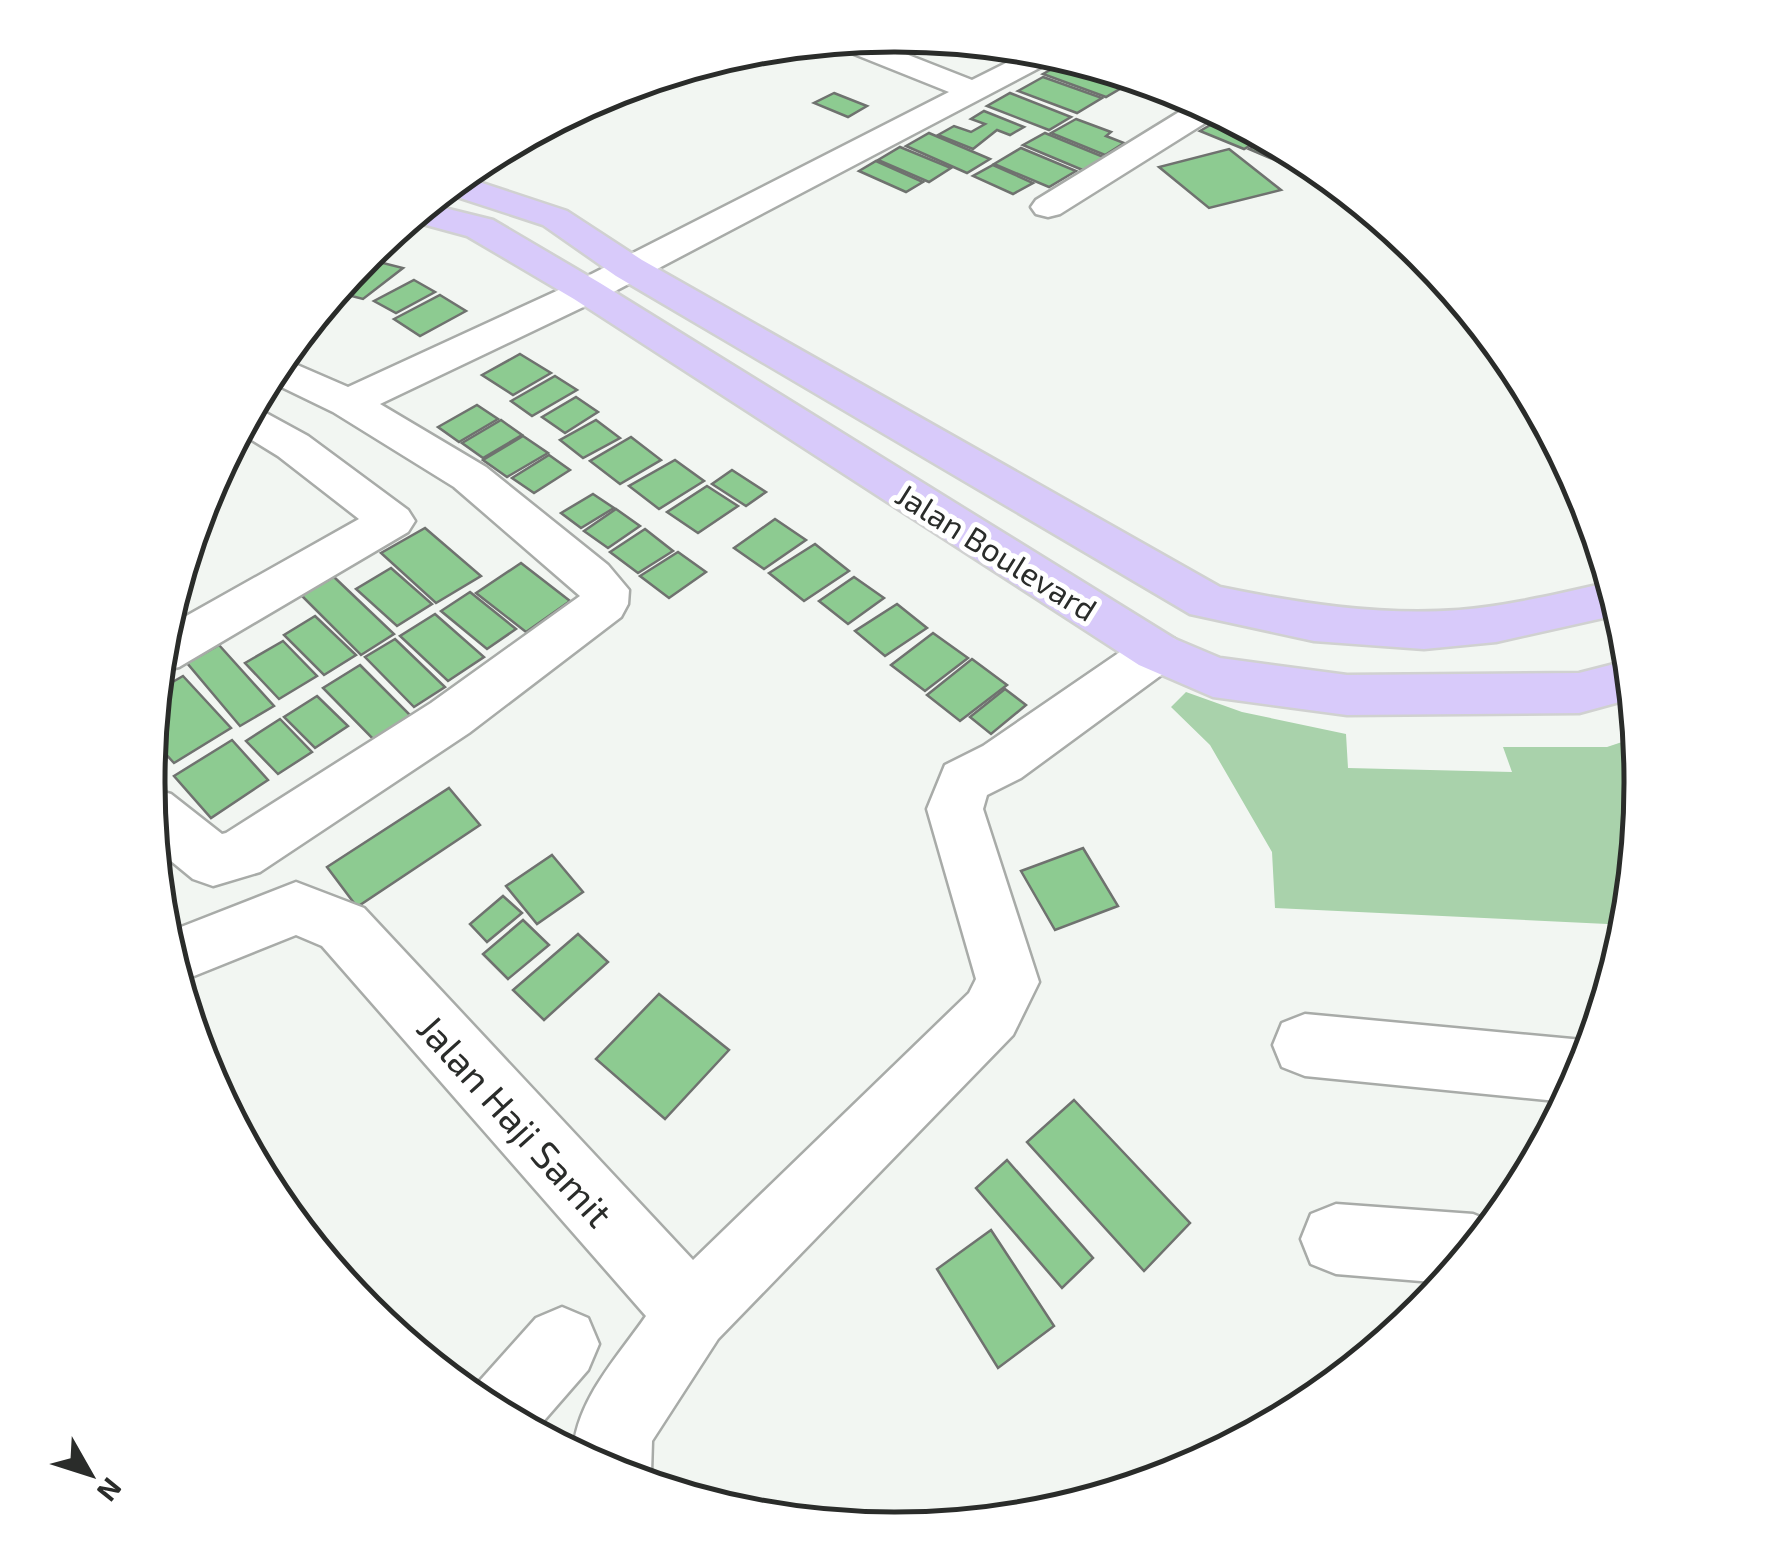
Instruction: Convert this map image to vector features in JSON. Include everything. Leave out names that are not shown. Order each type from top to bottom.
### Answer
[{"type":"main road","name":"Jalan Boulevard","points":[[469,190],[555,218],[629,268],[1207,602],[1302,623],[1405,630],[1493,624],[1602,601]]},
{"type":"main road","name":"Jalan Boulevard","points":[[435,216],[480,228],[587,291],[1157,652],[1214,677],[1347,695],[1580,693],[1617,683]]},
{"type":"street","points":[[877,53],[973,90]]},
{"type":"street","points":[[348,403],[587,291],[1024,65]]},
{"type":"street","points":[[1048,207],[1194,117]]},
{"type":"street","points":[[167,823],[214,861],[240,855],[450,718],[604,604],[605,590],[470,477],[348,403],[289,375]]},
{"type":"street","points":[[259,425],[294,446],[392,521]]},
{"type":"street","points":[[181,633],[470,477]]},
{"type":"street","points":[[612,1454],[613,1430],[692,1313],[991,1014],[1008,982],[955,809],[964,780],[1002,762],[1157,652]]},
{"type":"street","name":"Jalan Haji Samit","points":[[186,954],[296,908],[343,927],[692,1313]]},
{"type":"street","points":[[1305,1045],[1565,1070]]},
{"type":"street","points":[[1336,1239],[1455,1249]]},
{"type":"street","points":[[510,1401],[562,1344]]},
{"type":"green space","points":[[1186,692],[1242,712],[1346,734],[1348,768],[1512,772],[1503,747],[1607,747],[1623,742],[1623,830],[1610,924],[1275,908],[1272,852],[1210,745],[1171,707]]},
{"type":"building","points":[[1050,70],[1121,88],[1106,97],[1043,74]]},
{"type":"building","points":[[1043,77],[1102,98],[1077,113],[1018,91]]},
{"type":"building","points":[[834,93],[867,106],[848,117],[814,103]]},
{"type":"building","points":[[1010,93],[1071,117],[1049,130],[987,106]]},
{"type":"building","points":[[984,111],[1024,127],[1010,135],[997,130],[973,149],[938,135],[954,126],[971,132],[985,124],[971,119]]},
{"type":"building","points":[[1076,119],[1111,132],[1106,136],[1124,143],[1105,155],[1051,133]]},
{"type":"building","points":[[1211,125],[1251,145],[1244,149],[1200,131]]},
{"type":"building","points":[[929,133],[990,159],[967,173],[906,146]]},
{"type":"building","points":[[1045,133],[1106,158],[1085,171],[1023,145]]},
{"type":"building","points":[[1253,146],[1279,162],[1249,149]]},
{"type":"building","points":[[900,147],[951,168],[929,182],[878,160]]},
{"type":"building","points":[[1021,148],[1076,171],[1049,187],[994,164]]},
{"type":"building","points":[[1229,149],[1281,190],[1209,208],[1159,167]]},
{"type":"building","points":[[876,161],[923,182],[906,192],[859,171]]},
{"type":"building","points":[[993,165],[1033,183],[1013,194],[973,176]]},
{"type":"building","points":[[382,263],[403,268],[363,299],[352,296]]},
{"type":"building","points":[[414,280],[435,292],[396,313],[374,301]]},
{"type":"building","points":[[440,295],[466,311],[420,336],[394,319]]},
{"type":"building","points":[[520,354],[551,373],[513,395],[482,375]]},
{"type":"building","points":[[555,376],[577,390],[532,416],[511,401]]},
{"type":"building","points":[[576,397],[598,412],[565,433],[542,417]]},
{"type":"building","points":[[477,405],[498,419],[459,442],[438,427]]},
{"type":"building","points":[[501,420],[522,435],[483,458],[462,443]]},
{"type":"building","points":[[596,420],[620,438],[583,458],[560,440]]},
{"type":"building","points":[[523,436],[548,453],[507,477],[483,460]]},
{"type":"building","points":[[631,437],[661,460],[620,484],[590,461]]},
{"type":"building","points":[[549,455],[570,470],[534,493],[512,478]]},
{"type":"building","points":[[675,460],[704,481],[659,509],[629,486]]},
{"type":"building","points":[[732,470],[766,492],[746,506],[712,484]]},
{"type":"building","points":[[707,486],[738,506],[698,533],[667,512]]},
{"type":"building","points":[[593,494],[614,508],[581,528],[561,513]]},
{"type":"building","points":[[616,509],[640,526],[608,548],[584,531]]},
{"type":"building","points":[[775,519],[806,540],[764,569],[734,548]]},
{"type":"building","points":[[425,528],[481,576],[436,603],[381,553]]},
{"type":"building","points":[[645,529],[673,551],[638,573],[610,552]]},
{"type":"building","points":[[815,544],[849,571],[804,601],[769,573]]},
{"type":"building","points":[[678,552],[706,572],[669,598],[640,576]]},
{"type":"building","points":[[521,563],[570,601],[526,632],[476,593]]},
{"type":"building","points":[[391,568],[432,604],[397,626],[356,589]]},
{"type":"building","points":[[334,577],[394,634],[361,655],[301,595]]},
{"type":"building","points":[[854,577],[884,598],[848,624],[819,601]]},
{"type":"building","points":[[470,592],[516,629],[487,649],[441,611]]},
{"type":"building","points":[[897,604],[927,628],[885,656],[855,631]]},
{"type":"building","points":[[435,614],[484,657],[448,681],[400,636]]},
{"type":"building","points":[[315,616],[356,655],[324,675],[284,635]]},
{"type":"building","points":[[933,633],[968,658],[925,691],[891,665]]},
{"type":"building","points":[[395,639],[445,687],[414,707],[365,657]]},
{"type":"building","points":[[283,641],[317,676],[279,699],[245,663]]},
{"type":"building","points":[[219,645],[274,706],[240,726],[187,663]]},
{"type":"building","points":[[972,659],[1007,685],[960,721],[927,695]]},
{"type":"building","points":[[360,665],[412,717],[375,741],[323,688]]},
{"type":"building","points":[[183,676],[231,728],[174,763],[166,754],[173,682]]},
{"type":"building","points":[[1005,689],[1026,705],[991,734],[970,717]]},
{"type":"building","points":[[317,696],[348,726],[315,748],[284,717]]},
{"type":"building","points":[[280,719],[312,752],[278,774],[246,741]]},
{"type":"building","points":[[232,740],[268,780],[211,818],[174,776]]},
{"type":"building","points":[[449,788],[480,825],[357,907],[327,867]]},
{"type":"building","points":[[1083,848],[1118,906],[1055,930],[1021,871]]},
{"type":"building","points":[[552,855],[583,892],[537,924],[506,886]]},
{"type":"building","points":[[503,896],[522,913],[487,942],[470,924]]},
{"type":"building","points":[[523,920],[549,945],[508,979],[483,954]]},
{"type":"building","points":[[578,934],[608,962],[544,1020],[513,990]]},
{"type":"building","points":[[659,994],[729,1050],[665,1119],[596,1059]]},
{"type":"building","points":[[1074,1100],[1190,1223],[1144,1271],[1027,1142]]},
{"type":"building","points":[[1007,1160],[1093,1258],[1062,1288],[976,1188]]},
{"type":"building","points":[[991,1230],[1054,1326],[998,1368],[937,1269]]}]
